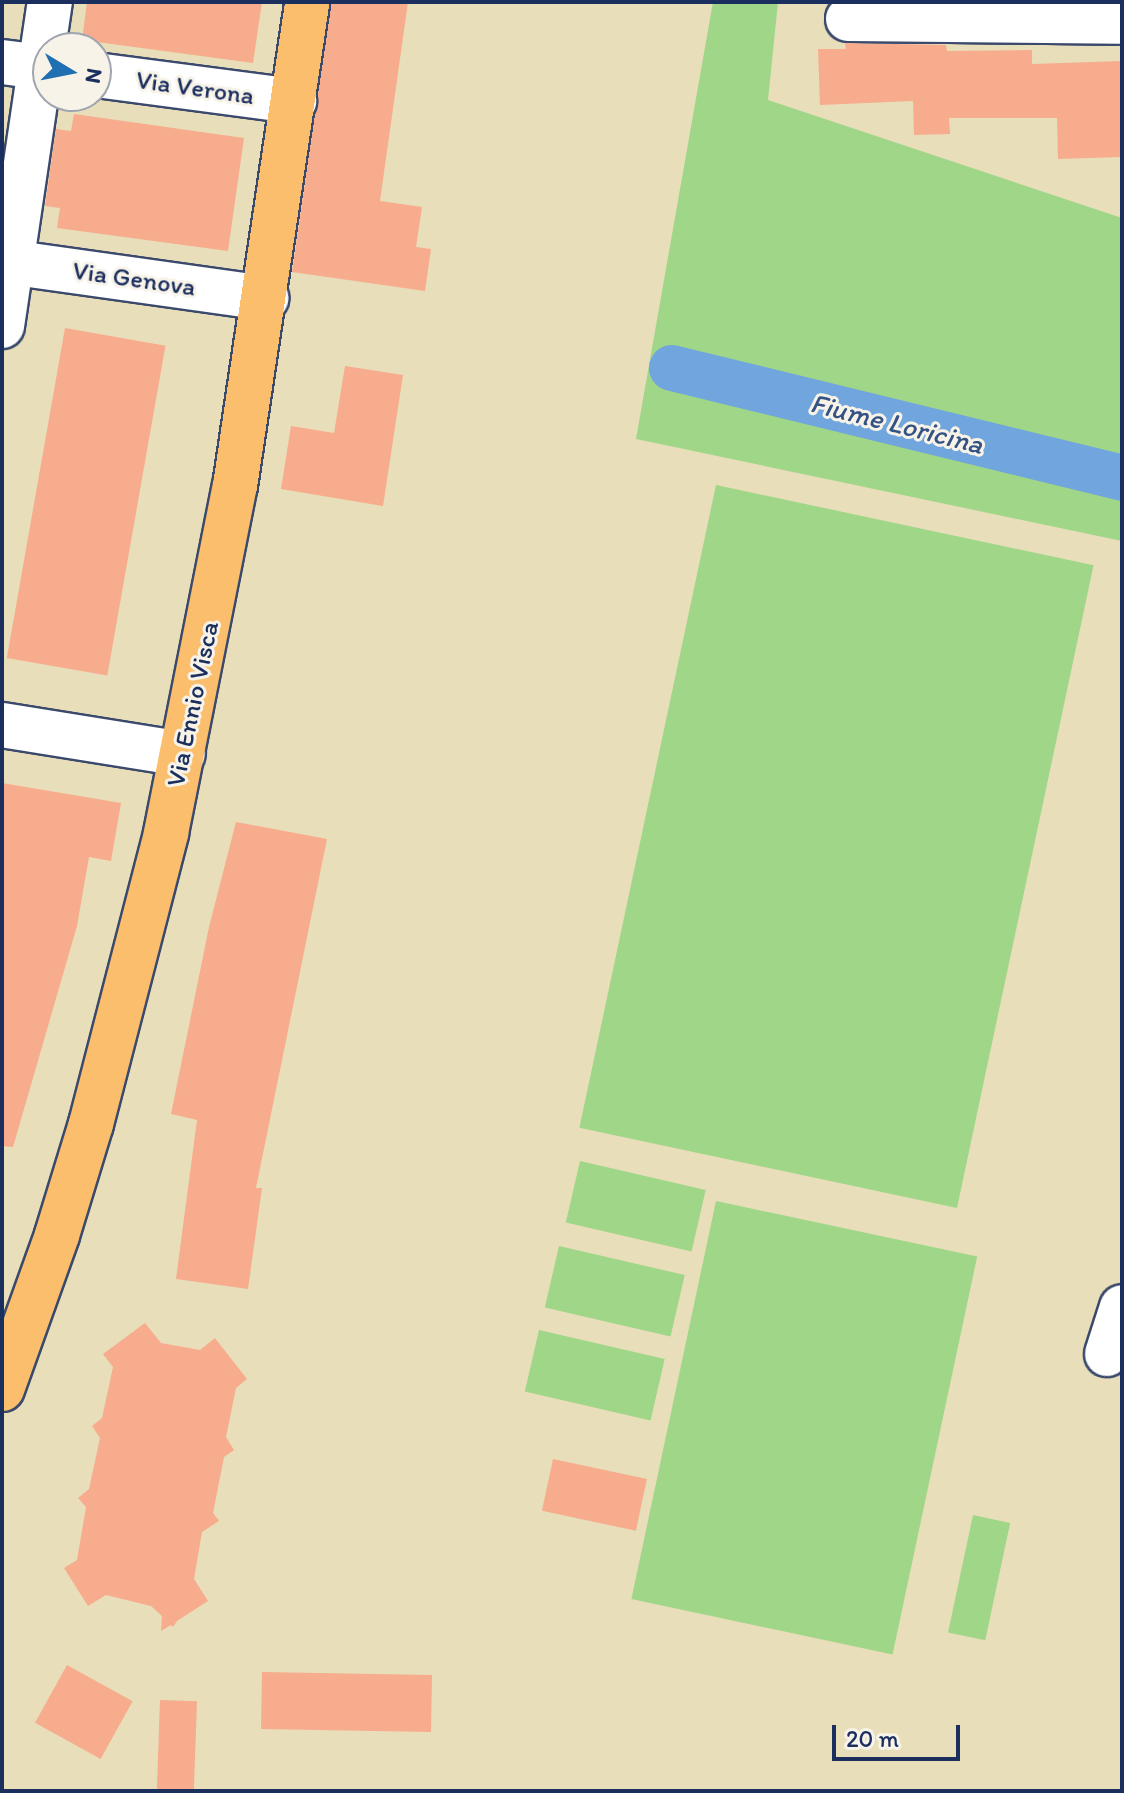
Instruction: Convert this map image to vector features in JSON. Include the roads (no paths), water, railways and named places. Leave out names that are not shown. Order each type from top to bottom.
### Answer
[{"type":"main road","name":"Via Ennio Visca","points":[[2,1389],[57,1235],[94,1112],[148,910],[183,754],[222,562],[266,298],[307,2]]},
{"type":"street","points":[[2,326],[31,66],[50,2]]},
{"type":"street","points":[[848,19],[1122,22]]},
{"type":"street","name":"Via Verona","points":[[112,77],[294,101]]},
{"type":"street","name":"Via Genova","points":[[7,261],[266,298]]},
{"type":"street","points":[[2,725],[183,754]]},
{"type":"street","points":[[1107,1354],[1122,1307]]},
{"type":"waterway","name":"Fiume Loricina","points":[[672,368],[1122,478]]}]
